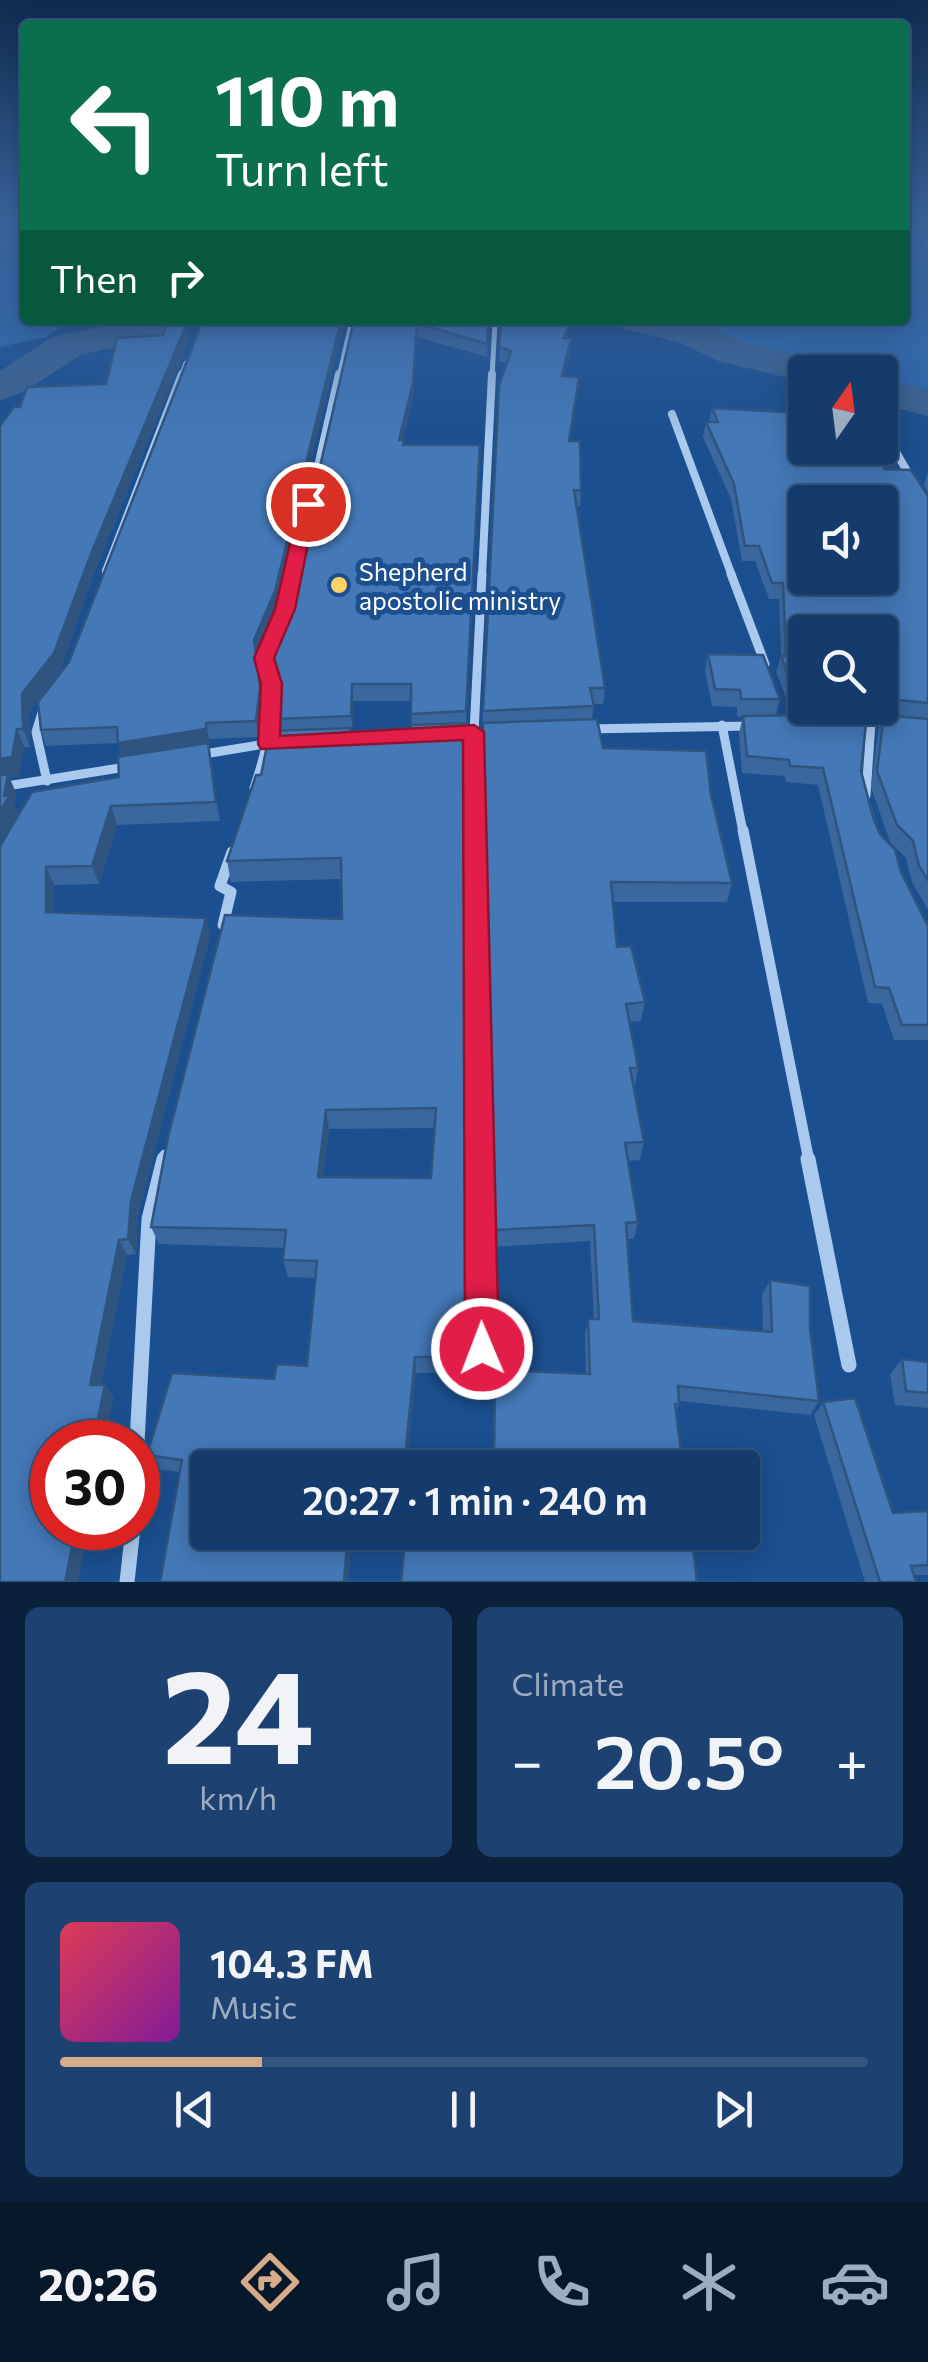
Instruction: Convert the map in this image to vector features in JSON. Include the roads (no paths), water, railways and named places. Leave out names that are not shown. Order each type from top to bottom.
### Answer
[{"type":"street","points":[[251,797],[269,744],[272,684],[264,658],[285,609],[351,325]]},
{"type":"street","points":[[482,1388],[474,732],[495,325]]},
{"type":"street","points":[[101,586],[189,357]]},
{"type":"street","points":[[672,414],[767,671]]},
{"type":"street","points":[[898,456],[918,491]]},
{"type":"street","points":[[38,795],[48,779],[36,740],[36,716],[56,689]]},
{"type":"street","points":[[722,725],[848,1365]]},
{"type":"street","points":[[868,803],[864,788],[872,725]]},
{"type":"street","points":[[569,730],[771,726]]},
{"type":"street","points":[[455,733],[493,732]]},
{"type":"street","points":[[325,740],[436,734]]},
{"type":"street","points":[[177,758],[288,742]]},
{"type":"street","points":[[0,786],[140,764]]},
{"type":"street","points":[[218,946],[231,892],[220,886],[238,833]]},
{"type":"street","points":[[139,1420],[149,1219],[168,1145]]},
{"type":"street","points":[[127,1582],[131,1550]]},
{"type":"waterway","points":[[0,387],[66,346],[160,325]]},
{"type":"waterway","points":[[657,325],[695,334],[732,352],[788,365]]},
{"type":"waterway","points":[[898,396],[928,403]]},
{"type":"place","name":"Shepherd apostolic ministry","points":[[339,585]]}]
